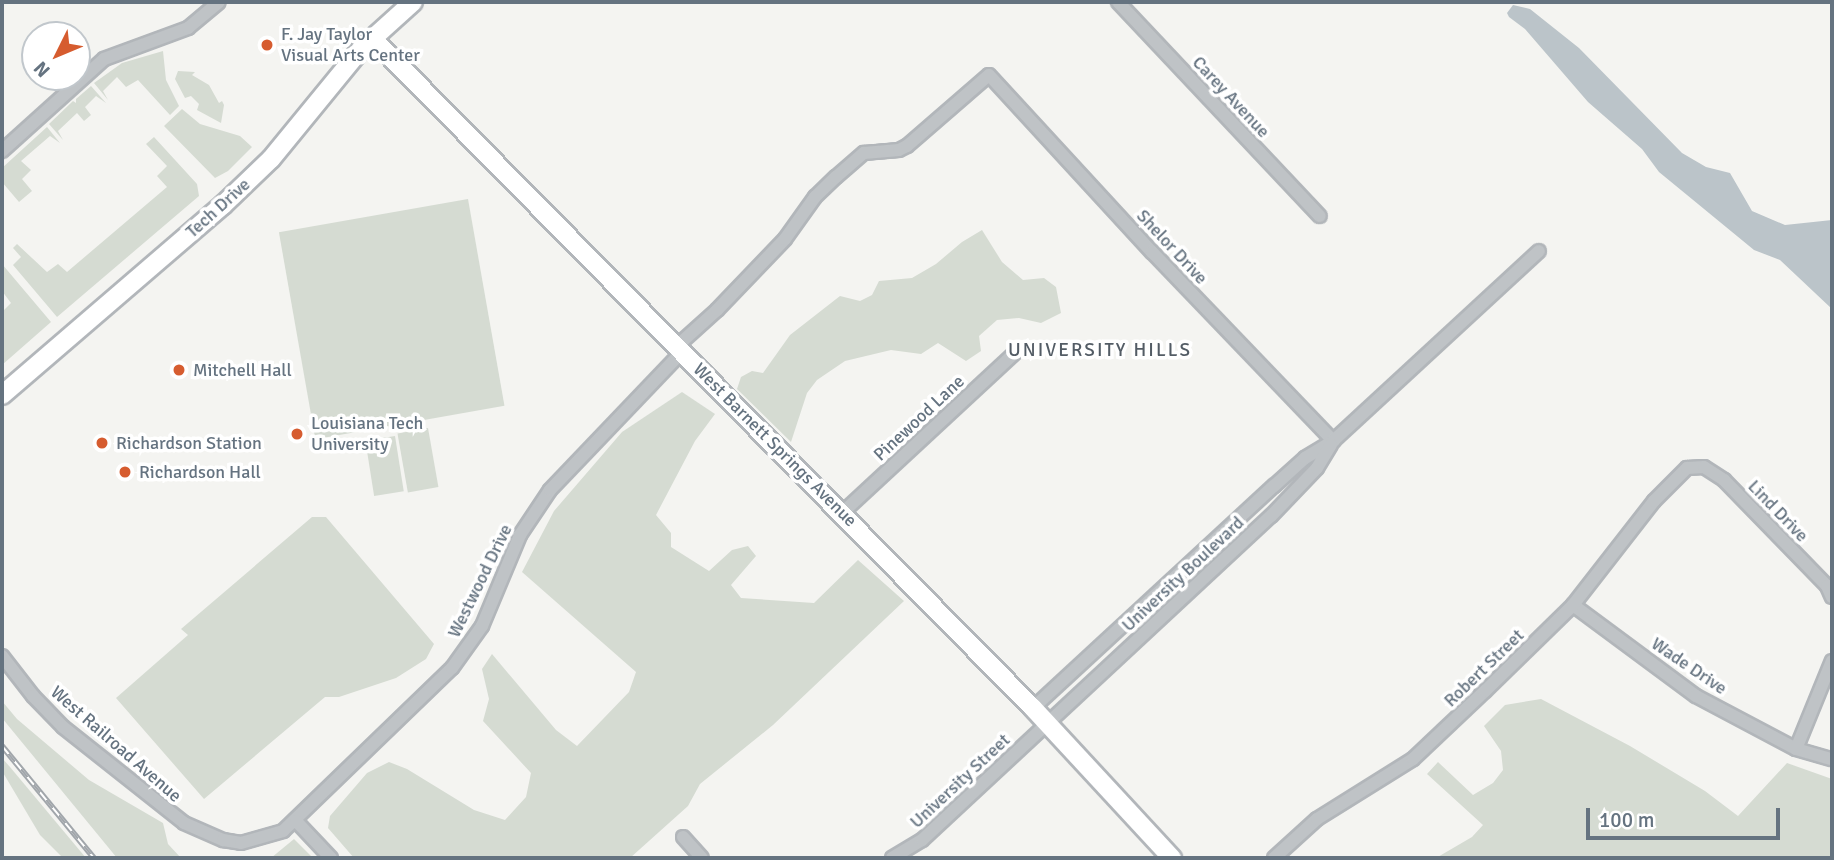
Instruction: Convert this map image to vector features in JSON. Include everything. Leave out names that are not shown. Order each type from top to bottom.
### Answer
[{"type":"street","points":[[2,151],[104,59],[188,28],[219,2]]},
{"type":"street","name":"Tech Drive","points":[[2,395],[217,210],[271,159],[372,38],[413,2]]},
{"type":"street","name":"Carey Avenue","points":[[1118,2],[1320,216]]},
{"type":"street","name":"West Barnett Springs Avenue","points":[[372,38],[1033,708],[1172,858]]},
{"type":"street","name":"Westwood Drive","points":[[223,840],[257,841],[283,831],[452,668],[482,626],[520,535],[539,505],[680,348],[785,239],[815,197],[864,153],[899,150],[907,146],[989,75]]},
{"type":"street","name":"Shelor Drive","points":[[989,75],[1152,252],[1334,441]]},
{"type":"street","name":"University Boulevard","points":[[1047,723],[1301,487],[1334,441],[1539,251]]},
{"type":"street","name":"Pinewood Lane","points":[[842,513],[1019,349]]},
{"type":"street","name":"University Boulevard","points":[[1033,708],[1274,485],[1305,458],[1334,441]]},
{"type":"street","name":"Lind Drive","points":[[1687,468],[1704,467],[1724,480],[1827,586],[1832,597]]},
{"type":"street","name":"Robert Street","points":[[1274,858],[1317,819],[1413,759],[1573,605],[1654,501],[1687,468]]},
{"type":"street","name":"Wade Drive","points":[[1573,605],[1696,696],[1796,749],[1832,759]]},
{"type":"street","name":"West Railroad Avenue","points":[[2,656],[48,712],[86,746],[162,809],[184,823],[223,840]]},
{"type":"street","points":[[1796,749],[1832,661]]},
{"type":"street","name":"University Street","points":[[893,858],[922,840],[1047,723]]},
{"type":"street","points":[[296,821],[331,858]]},
{"type":"street","points":[[683,837],[702,858]]},
{"type":"shaded area","points":[[1513,5],[1530,9],[1579,48],[1682,153],[1706,167],[1730,173],[1752,211],[1785,225],[1832,220],[1832,309],[1780,260],[1754,250],[1659,172],[1642,149],[1588,102],[1525,29],[1509,17],[1507,13]]},
{"type":"shaded area","points":[[163,51],[166,80],[179,106],[170,115],[138,80],[126,87],[117,77],[103,91],[108,100],[94,83],[122,63]]},
{"type":"shaded area","points":[[178,71],[195,72],[192,75],[209,85],[219,103],[222,101],[224,105],[221,123],[197,110],[199,104],[191,96],[185,98],[175,79]]},
{"type":"shaded area","points":[[91,86],[106,103],[96,96],[85,107],[91,115],[84,121],[77,113],[58,131],[63,140],[49,124],[73,101],[76,103],[76,99],[85,91],[91,91]]},
{"type":"shaded area","points":[[182,109],[200,124],[240,136],[252,147],[228,171],[215,178],[164,126]]},
{"type":"shaded area","points":[[47,127],[60,143],[50,136],[21,161],[31,170],[22,179],[32,191],[19,202],[2,182],[2,168]]},
{"type":"shaded area","points":[[154,137],[197,184],[199,196],[57,317],[13,265],[21,257],[13,248],[17,244],[47,272],[58,264],[67,272],[167,187],[157,176],[167,166],[146,144]]},
{"type":"shaded area","points":[[468,199],[504,406],[315,439],[279,232]]},
{"type":"shaded area","points":[[982,230],[1002,262],[1023,280],[1044,278],[1056,287],[1061,313],[1041,323],[1019,318],[997,320],[979,336],[981,351],[966,361],[938,343],[921,354],[891,350],[845,361],[817,380],[807,393],[791,442],[737,389],[741,377],[752,371],[763,373],[790,335],[840,296],[860,301],[872,295],[879,281],[912,278]]},
{"type":"shaded area","points":[[2,264],[51,322],[2,365],[2,312],[11,303],[2,291]]},
{"type":"shaded area","points":[[682,392],[715,414],[695,441],[656,515],[671,533],[671,547],[709,571],[732,550],[748,546],[756,556],[731,585],[741,598],[814,603],[858,560],[904,601],[773,725],[700,784],[688,806],[630,858],[354,858],[328,828],[330,816],[367,773],[389,762],[407,769],[474,810],[505,820],[526,797],[531,773],[483,721],[489,699],[482,669],[492,654],[556,730],[577,746],[629,692],[636,672],[522,572],[554,511],[622,432]]},
{"type":"shaded area","points":[[428,428],[438,487],[408,492],[397,433]]},
{"type":"shaded area","points":[[395,436],[404,491],[374,496],[365,441]]},
{"type":"shaded area","points":[[312,517],[326,517],[434,644],[426,659],[396,678],[339,697],[325,697],[204,799],[116,698],[188,635],[181,629]]},
{"type":"shaded area","points":[[1541,699],[1630,746],[1705,791],[1738,816],[1787,763],[1832,779],[1832,858],[1436,858],[1472,837],[1483,825],[1427,774],[1438,762],[1473,795],[1493,783],[1503,770],[1501,751],[1484,726],[1505,705]]},
{"type":"shaded area","points":[[2,701],[17,719],[89,780],[163,823],[168,844],[181,858],[117,858],[2,718]]},
{"type":"shaded area","points":[[2,758],[86,858],[63,858],[40,835],[2,771]]},
{"type":"shaded area","points":[[294,839],[313,858],[271,858]]},
{"type":"railway","points":[[2,746],[94,858]]},
{"type":"place","name":"F. Jay Taylor Visual Arts Center","points":[[267,45]]},
{"type":"place","name":"Mitchell Hall","points":[[179,370]]},
{"type":"place","name":"Louisiana Tech University","points":[[297,434]]},
{"type":"place","name":"Richardson Station","points":[[102,443]]},
{"type":"place","name":"Richardson Hall","points":[[125,472]]},
{"type":"district","name":"UNIVERSITY HILLS","points":[[1100,351]]}]
